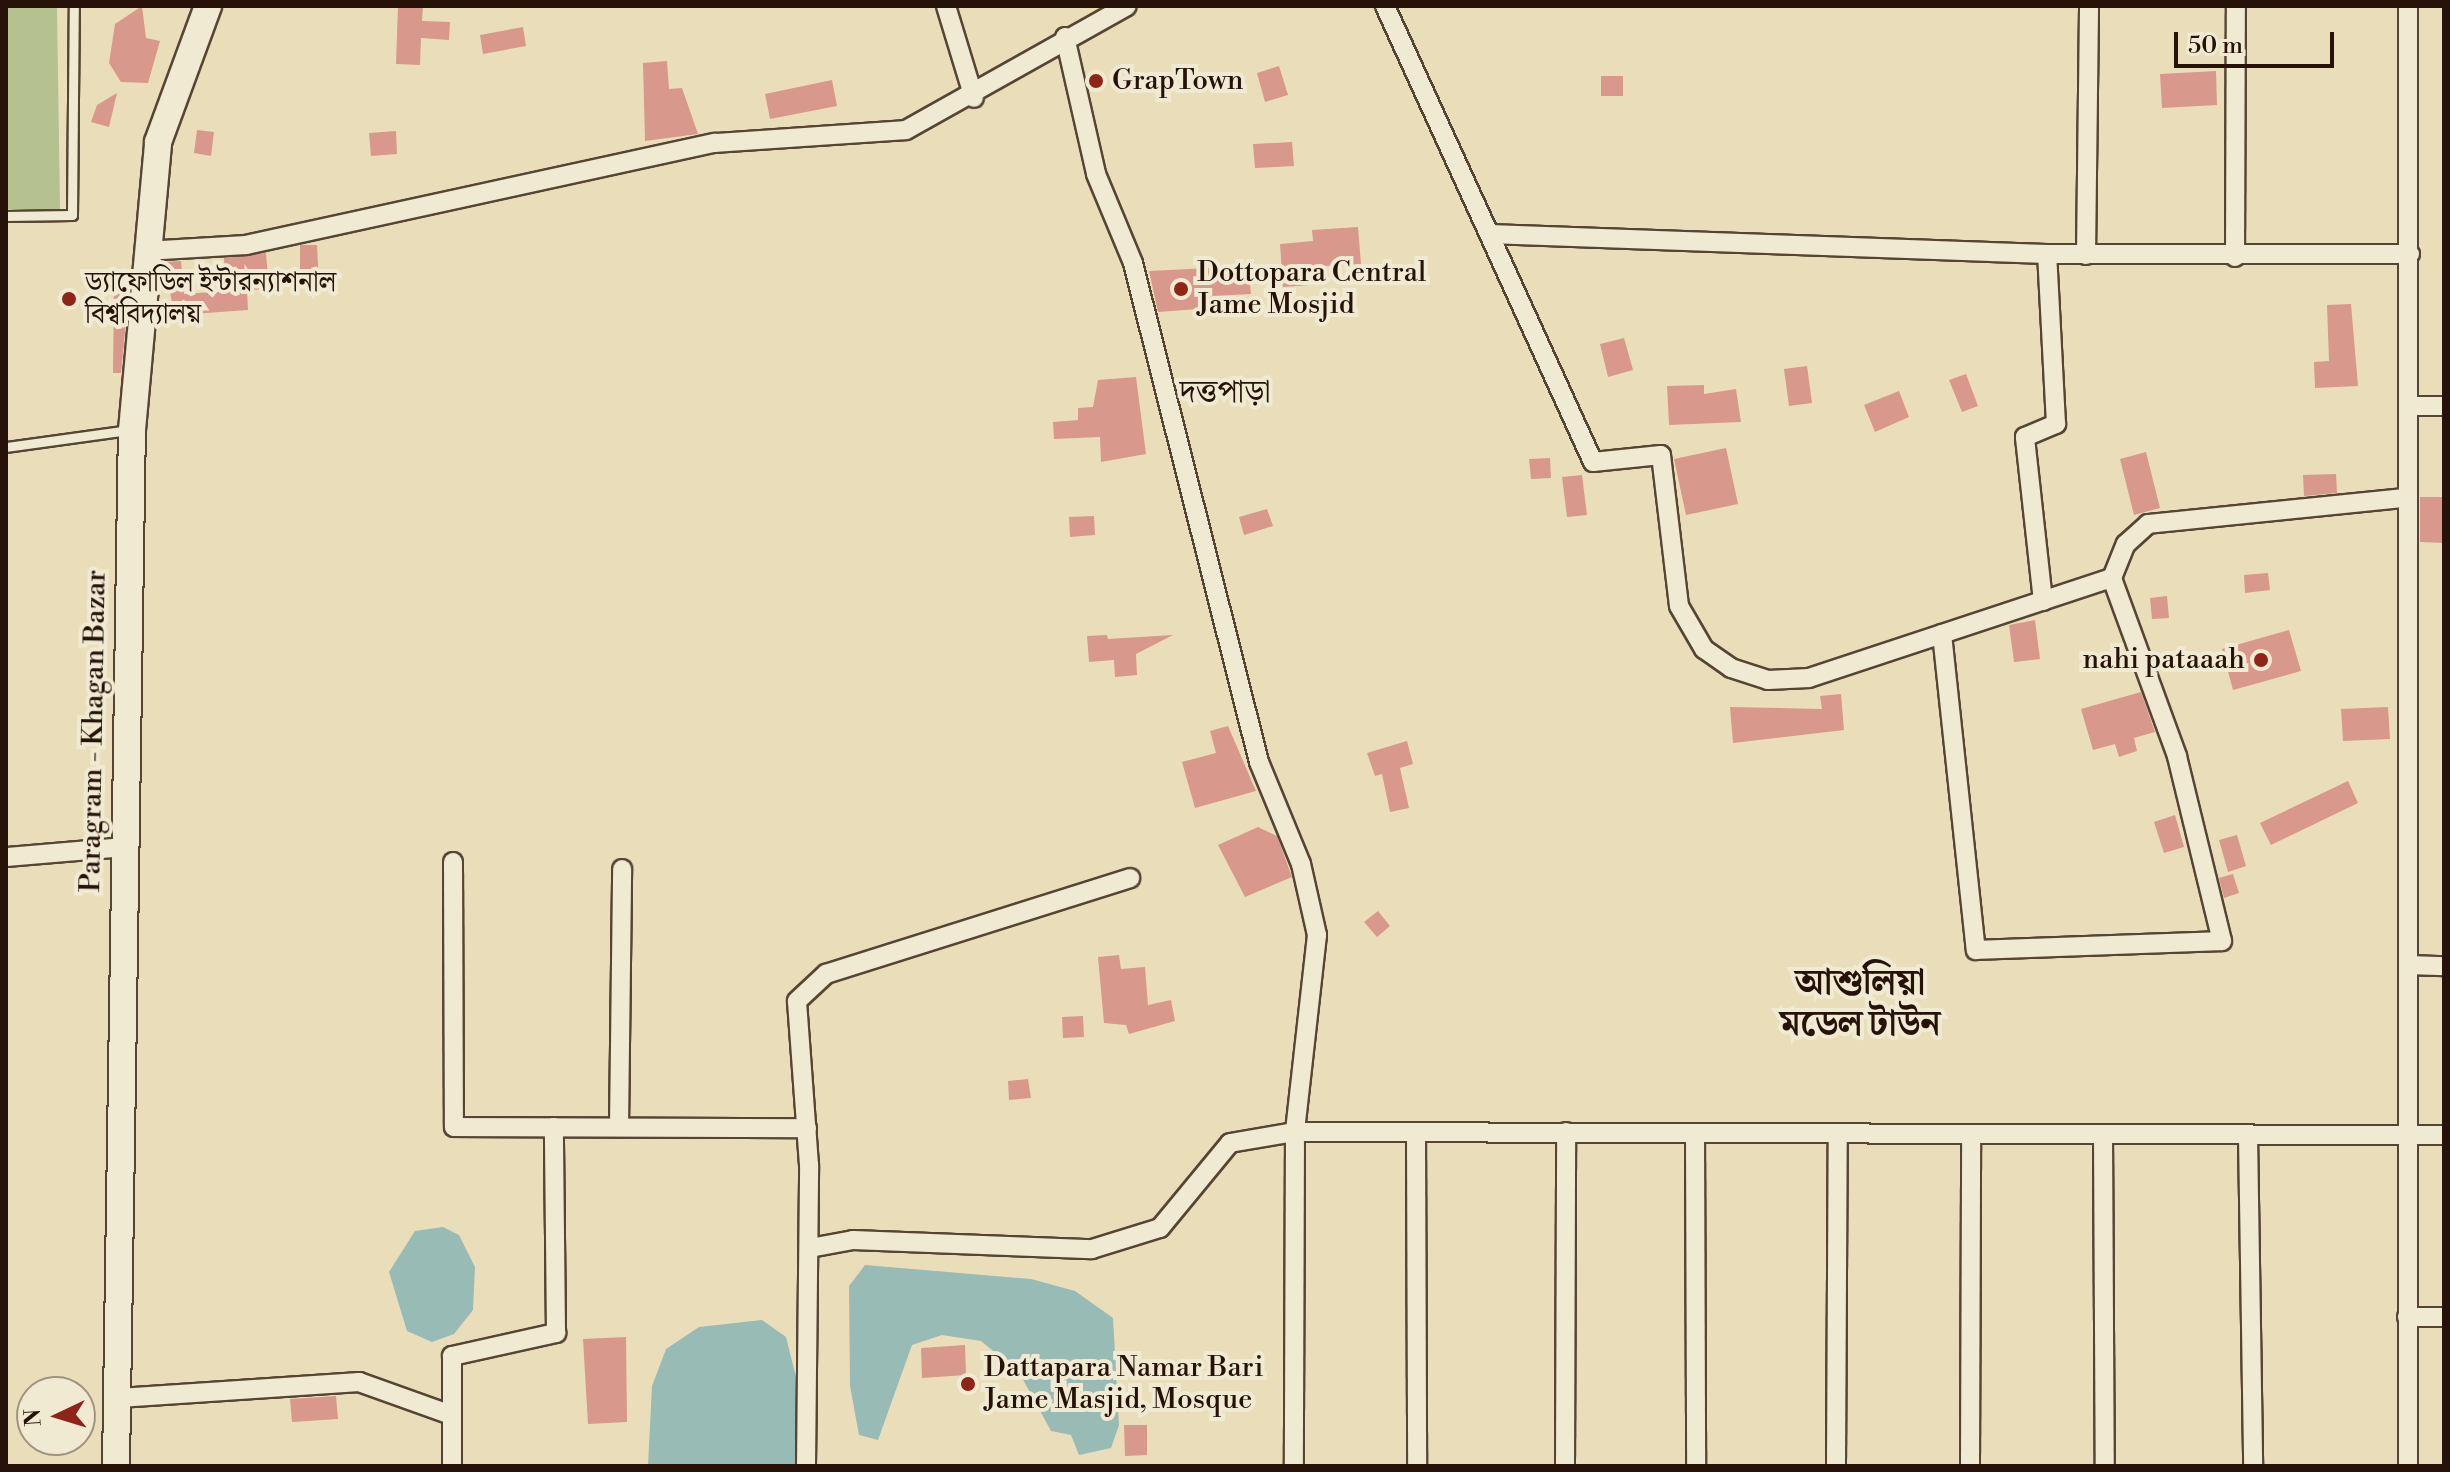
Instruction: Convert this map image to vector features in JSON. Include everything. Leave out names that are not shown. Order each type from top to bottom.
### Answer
[{"type":"street","name":"Paragram - Khagan Bazar","points":[[116,1466],[132,430],[145,251],[158,142],[208,6]]},
{"type":"street","points":[[946,6],[974,98]]},
{"type":"street","points":[[145,251],[246,245],[715,143],[906,130],[974,98],[1065,37],[1127,6]]},
{"type":"street","points":[[1385,6],[1593,462],[1661,455],[1679,606],[1704,649],[1768,680],[1809,678],[2112,578]]},
{"type":"street","points":[[2086,255],[2089,6]]},
{"type":"street","points":[[2235,257],[2236,6]]},
{"type":"street","points":[[2408,6],[2408,1466]]},
{"type":"street","points":[[1065,37],[1096,174],[1133,263],[1259,762],[1301,864],[1317,935],[1295,1132],[1294,1466]]},
{"type":"street","points":[[1489,234],[2086,255],[2235,257],[2410,254]]},
{"type":"street","points":[[2043,601],[2025,437],[2056,424],[2047,254]]},
{"type":"street","points":[[2409,406],[2444,406]]},
{"type":"street","points":[[1942,634],[1976,950],[2222,941],[2177,756],[2112,578],[2126,544],[2148,524],[2406,498]]},
{"type":"street","points":[[6,857],[125,847]]},
{"type":"street","points":[[453,862],[454,1127],[807,1128]]},
{"type":"street","points":[[619,1127],[622,869]]},
{"type":"street","points":[[806,1466],[810,1248],[807,1128],[797,1001],[826,974],[1130,878]]},
{"type":"street","points":[[2409,965],[2444,966]]},
{"type":"street","points":[[452,1466],[452,1356],[556,1333],[554,1127]]},
{"type":"street","points":[[810,1248],[853,1240],[1092,1249],[1160,1228],[1230,1143],[1295,1132],[2444,1135]]},
{"type":"street","points":[[1416,1132],[1417,1466]]},
{"type":"street","points":[[1565,1466],[1566,1132]]},
{"type":"street","points":[[1695,1133],[1696,1466]]},
{"type":"street","points":[[1836,1466],[1838,1134]]},
{"type":"street","points":[[1970,1466],[1971,1134]]},
{"type":"street","points":[[2103,1134],[2105,1466]]},
{"type":"street","points":[[2248,1135],[2253,1466]]},
{"type":"street","points":[[2407,1317],[2444,1317]]},
{"type":"street","points":[[119,1398],[359,1382],[451,1415]]},
{"type":"lane","points":[[6,216],[72,215],[74,6]]},
{"type":"lane","points":[[6,447],[132,430]]},
{"type":"green space","points":[[6,6],[57,6],[60,209],[6,209]]},
{"type":"water","points":[[443,1227],[459,1235],[475,1267],[473,1310],[454,1334],[432,1342],[407,1331],[389,1272],[415,1231]]},
{"type":"water","points":[[865,1265],[1031,1279],[1075,1291],[1113,1318],[1119,1425],[1111,1448],[1079,1455],[1071,1435],[1051,1431],[1021,1376],[1003,1359],[981,1341],[942,1335],[912,1345],[878,1440],[859,1435],[850,1386],[849,1286]]},
{"type":"water","points":[[762,1320],[786,1337],[799,1389],[798,1466],[648,1466],[652,1386],[666,1349],[699,1327]]},
{"type":"building","points":[[142,6],[146,38],[160,41],[148,83],[121,82],[109,63],[115,24]]},
{"type":"building","points":[[398,6],[423,6],[422,21],[450,22],[449,40],[421,38],[420,65],[396,64]]},
{"type":"building","points":[[523,27],[526,46],[483,54],[480,35]]},
{"type":"building","points":[[667,61],[669,89],[682,88],[698,134],[645,141],[643,63]]},
{"type":"building","points":[[1279,66],[1288,95],[1265,102],[1257,73]]},
{"type":"building","points":[[2216,71],[2217,105],[2162,108],[2160,74]]},
{"type":"building","points":[[1601,76],[1623,76],[1623,96],[1601,96]]},
{"type":"building","points":[[832,80],[837,106],[770,119],[765,94]]},
{"type":"building","points":[[117,93],[109,127],[91,122],[97,105]]},
{"type":"building","points":[[197,130],[214,132],[211,156],[194,153]]},
{"type":"building","points":[[396,131],[397,154],[371,156],[369,133]]},
{"type":"building","points":[[1292,142],[1294,166],[1255,168],[1253,144]]},
{"type":"building","points":[[1358,227],[1361,264],[1309,267],[1310,285],[1283,287],[1280,244],[1313,241],[1312,230]]},
{"type":"building","points":[[300,245],[317,245],[319,285],[300,285]]},
{"type":"building","points":[[266,253],[269,289],[247,290],[248,310],[192,314],[192,322],[176,323],[164,262],[181,261],[184,294],[226,291],[224,258]]},
{"type":"building","name":"Dottopara Central Jame Mosjid","points":[[1210,268],[1210,276],[1249,274],[1251,294],[1212,296],[1212,308],[1158,312],[1149,271]]},
{"type":"building","points":[[114,289],[129,290],[121,373],[113,373]]},
{"type":"building","points":[[2351,304],[2358,386],[2315,388],[2314,362],[2329,361],[2327,305]]},
{"type":"building","points":[[1624,338],[1633,370],[1608,377],[1600,344]]},
{"type":"building","points":[[1807,366],[1812,403],[1789,406],[1784,369]]},
{"type":"building","points":[[1966,374],[1978,406],[1962,412],[1949,380]]},
{"type":"building","points":[[1136,377],[1146,454],[1101,462],[1100,437],[1054,439],[1053,422],[1078,420],[1078,408],[1093,407],[1098,380]]},
{"type":"building","points":[[1704,385],[1704,394],[1736,389],[1741,422],[1669,425],[1667,386]]},
{"type":"building","points":[[1899,391],[1909,417],[1875,432],[1864,405]]},
{"type":"building","points":[[1726,448],[1738,504],[1686,515],[1674,459]]},
{"type":"building","points":[[2146,452],[2160,508],[2134,515],[2120,459]]},
{"type":"building","points":[[1550,458],[1551,478],[1531,479],[1529,459]]},
{"type":"building","points":[[2336,474],[2337,493],[2304,496],[2303,475]]},
{"type":"building","points":[[1582,475],[1587,515],[1567,517],[1562,477]]},
{"type":"building","points":[[2420,497],[2444,497],[2444,543],[2420,542]]},
{"type":"building","points":[[1267,509],[1273,526],[1244,535],[1239,517]]},
{"type":"building","points":[[1094,516],[1095,535],[1070,537],[1069,517]]},
{"type":"building","points":[[2268,573],[2270,590],[2245,593],[2244,575]]},
{"type":"building","points":[[2167,596],[2169,618],[2152,619],[2150,598]]},
{"type":"building","points":[[2035,620],[2040,659],[2014,662],[2009,625]]},
{"type":"building","name":"nahi pataaah","points":[[2289,630],[2301,671],[2233,690],[2222,649]]},
{"type":"building","points":[[1107,635],[1108,639],[1173,635],[1136,654],[1137,675],[1115,677],[1114,660],[1089,662],[1087,636]]},
{"type":"building","points":[[2141,692],[2155,732],[2134,738],[2137,751],[2119,757],[2115,744],[2093,750],[2081,709]]},
{"type":"building","points":[[1841,694],[1844,730],[1733,743],[1730,707],[1822,709],[1820,696]]},
{"type":"building","points":[[2388,707],[2390,739],[2343,741],[2341,709]]},
{"type":"building","points":[[1228,726],[1256,791],[1195,808],[1182,762],[1216,753],[1210,731]]},
{"type":"building","points":[[1407,741],[1413,764],[1400,768],[1409,808],[1390,812],[1382,774],[1375,776],[1367,753]]},
{"type":"building","points":[[2348,781],[2358,803],[2271,845],[2260,823]]},
{"type":"building","points":[[2175,815],[2184,847],[2164,853],[2154,822]]},
{"type":"building","points":[[1258,827],[1277,836],[1292,877],[1245,897],[1218,845]]},
{"type":"building","points":[[2237,835],[2246,866],[2228,872],[2219,840]]},
{"type":"building","points":[[2233,874],[2239,893],[2224,898],[2219,878]]},
{"type":"building","points":[[1378,911],[1390,926],[1377,937],[1364,922]]},
{"type":"building","points":[[1119,955],[1121,969],[1145,967],[1148,1005],[1171,1000],[1175,1021],[1129,1034],[1126,1025],[1104,1023],[1098,957]]},
{"type":"building","points":[[1083,1016],[1084,1037],[1063,1038],[1062,1017]]},
{"type":"building","points":[[1028,1079],[1031,1098],[1009,1100],[1008,1081]]},
{"type":"building","points":[[626,1337],[627,1422],[588,1424],[583,1339]]},
{"type":"building","points":[[965,1345],[966,1375],[922,1378],[921,1348]]},
{"type":"building","points":[[336,1396],[338,1419],[292,1422],[290,1399]]},
{"type":"building","points":[[1124,1425],[1147,1425],[1147,1455],[1125,1456]]},
{"type":"place","name":"GrapTown","points":[[1096,81]]},
{"type":"place","name":"Dottopara Central Jame Mosjid","points":[[1181,289]]},
{"type":"place","name":"ড্যাফোডিল ইন্টারন্যাশনাল বিশ্ববিদ্যালয়","points":[[69,299]]},
{"type":"place","name":"nahi pataaah","points":[[2261,660]]},
{"type":"place","name":"Dattapara Namar Bari Jame Masjid, Mosque","points":[[968,1384]]},
{"type":"district","name":"দত্তপাড়া","points":[[1225,392]]},
{"type":"district","name":"আশুলিয়া মডেল টাউন","points":[[1860,1004]]}]
